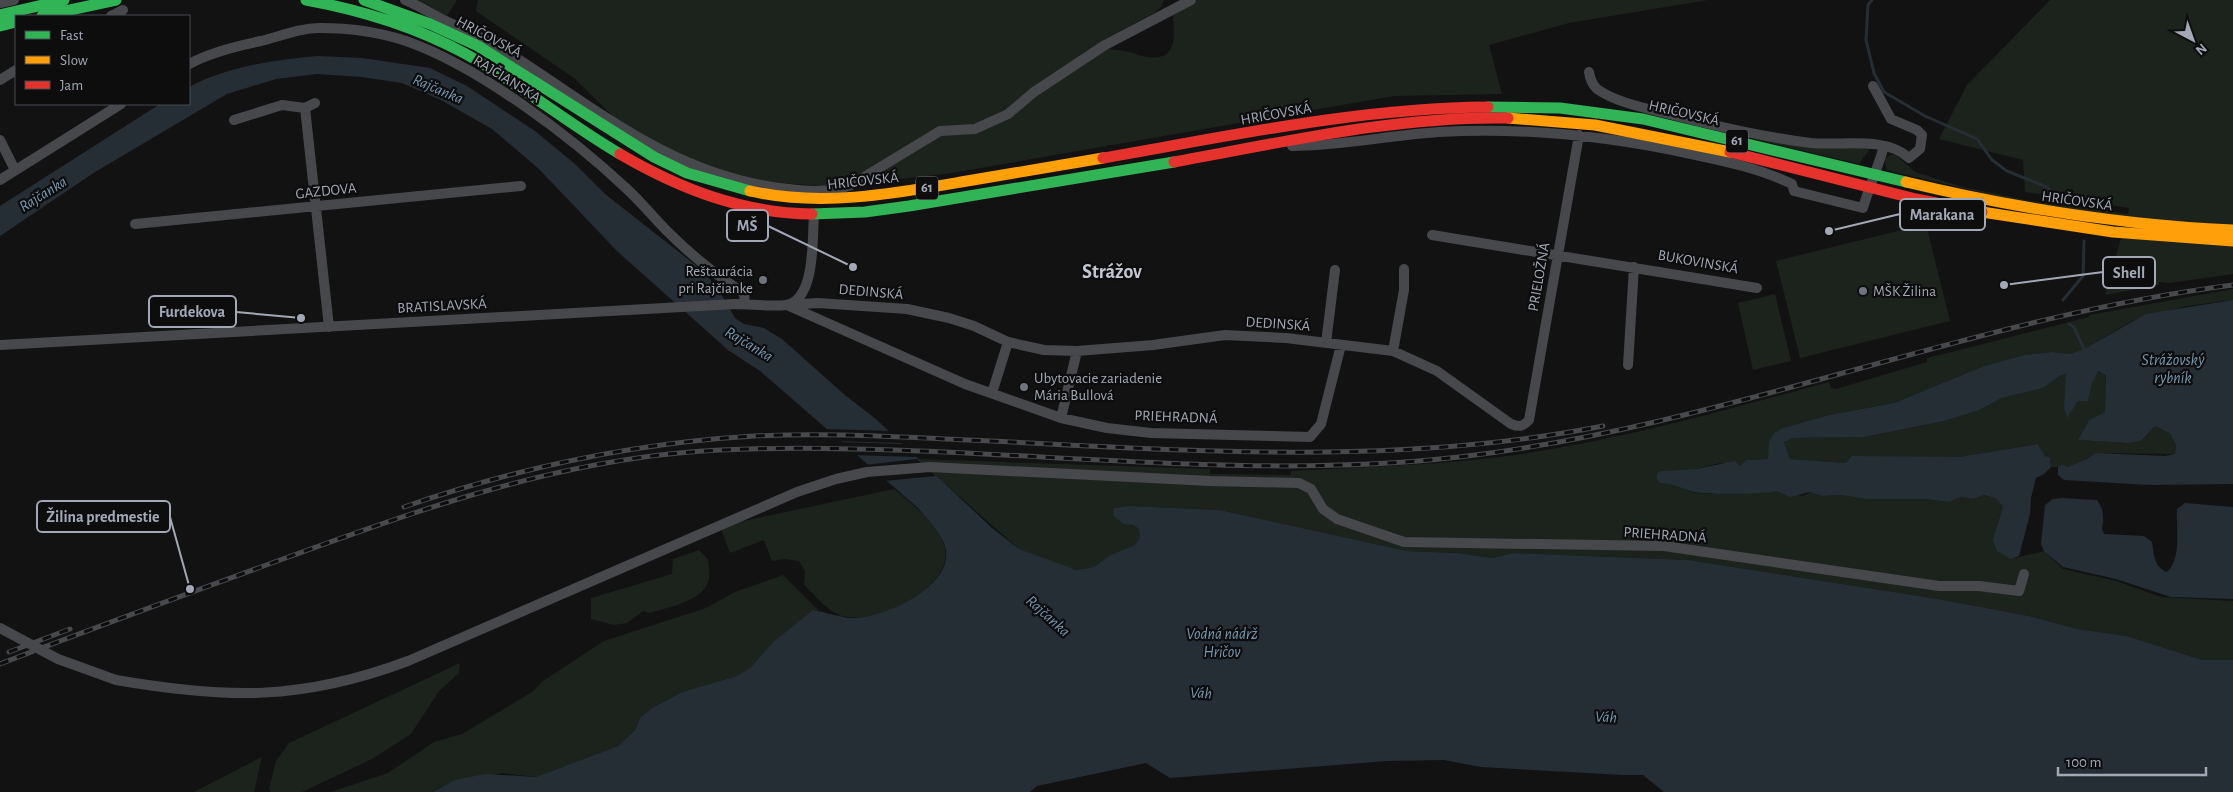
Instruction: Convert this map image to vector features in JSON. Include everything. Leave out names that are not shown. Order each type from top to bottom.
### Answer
[{"type":"main road","points":[[0,15],[64,0]]},
{"type":"main road","points":[[47,15],[116,0]]},
{"type":"main road","name":"HRIČOVSKÁ","points":[[306,0],[342,6],[383,18],[444,43],[488,67],[640,166],[674,184],[702,195],[743,206],[814,215],[899,208],[1368,126],[1476,118],[1532,119],[1640,131],[1715,147],[1795,169],[1944,205],[2074,228],[2170,238],[2233,241]]},
{"type":"main road","name":"HRIČOVSKÁ","points":[[364,0],[444,30],[494,54],[621,138],[666,164],[724,186],[781,198],[816,200],[860,198],[1312,122],[1408,111],[1492,106],[1551,107],[1619,114],[2038,211],[2155,226],[2233,230]]},
{"type":"main road","points":[[0,26],[15,22]]},
{"type":"street","points":[[0,3],[14,0]]},
{"type":"street","name":"HRIČOVSKÁ","points":[[405,0],[474,32],[621,127],[677,159],[713,173],[750,183],[816,191],[841,189],[851,185],[940,131],[975,129],[1008,114],[1034,92],[1105,45],[1191,0]]},
{"type":"street","points":[[113,15],[124,10]]},
{"type":"street","name":"RAJČIANSKA","points":[[190,64],[236,46],[308,29],[342,30],[385,36],[421,47],[473,74],[514,100],[577,146],[628,190],[669,233],[724,280],[744,293],[740,304]]},
{"type":"street","points":[[0,80],[15,71]]},
{"type":"street","points":[[1589,72],[1591,81],[1598,89],[1632,105],[1786,140],[1828,145],[1872,143],[1902,151],[1909,158],[1920,148],[1922,136],[1916,130],[1891,119],[1873,86]]},
{"type":"street","points":[[0,180],[119,105]]},
{"type":"street","points":[[234,120],[282,105],[310,106],[316,207],[329,327]]},
{"type":"street","name":"HRIČOVSKÁ","points":[[1261,146],[1320,146],[1394,135],[1471,130],[1580,134],[1617,139],[1718,160],[1776,176],[1792,184],[1794,191],[1863,208],[1869,187]]},
{"type":"street","name":"PRIELOŽNÁ","points":[[1525,425],[1529,420],[1580,134]]},
{"type":"street","points":[[0,140],[16,170]]},
{"type":"street","points":[[1869,187],[1876,174],[1884,146]]},
{"type":"street","points":[[1792,184],[1795,169]]},
{"type":"street","name":"GAZDOVA","points":[[135,224],[521,186]]},
{"type":"street","points":[[786,305],[801,296],[808,283],[814,215]]},
{"type":"street","name":"BUKOVINSKÁ","points":[[1432,235],[1634,266],[1757,288]]},
{"type":"street","name":"BUKOVINSKÁ","points":[[1628,365],[1634,266]]},
{"type":"street","points":[[1393,351],[1404,290],[1404,269]]},
{"type":"street","points":[[1326,343],[1335,270]]},
{"type":"street","name":"DEDINSKÁ","points":[[786,305],[833,303],[907,309],[974,326],[1008,342],[1044,350],[1078,351],[1153,345],[1225,335],[1286,338],[1393,351],[1420,362],[1450,379],[1511,424],[1518,427],[1525,425]]},
{"type":"street","name":"BRATISLAVSKÁ","points":[[0,345],[740,304],[786,305]]},
{"type":"street","name":"PRIEHRADNÁ","points":[[786,305],[992,393],[1061,418],[1107,428],[1150,433],[1308,438],[1315,433],[1321,424],[1341,345]]},
{"type":"street","points":[[992,393],[1008,342]]},
{"type":"street","points":[[1061,418],[1078,351]]},
{"type":"street","name":"PRIEHRADNÁ","points":[[0,628],[58,660],[116,680],[192,691],[244,694],[295,691],[344,682],[408,661],[797,492],[836,479],[867,472],[930,467],[1210,481],[1299,482],[1308,486],[1323,508],[1333,517],[1404,542],[1664,546],[1939,586],[1979,586],[2019,591],[2024,574]]},
{"type":"shaded area","points":[[417,0],[457,0],[447,16]]},
{"type":"shaded area","points":[[478,0],[1164,0],[1161,7],[1154,13],[1101,41],[1100,46],[1146,57],[1158,57],[1165,55],[1170,50],[1174,37],[1173,13],[1198,0],[1708,0],[1569,23],[1489,45],[1502,94],[1394,96],[952,173],[833,187],[756,181],[659,162],[574,78],[476,11]]},
{"type":"shaded area","points":[[2050,0],[2233,0],[2233,274],[2169,283],[2159,282],[2159,285],[2105,295],[2127,217],[2024,203],[1886,170],[1885,159],[1890,155],[1896,155],[1915,172],[1959,186],[2025,200],[2128,214],[2129,208],[2025,192],[2023,160],[1939,139],[1967,85]]},
{"type":"shaded area","points":[[1726,129],[1872,146],[1859,164],[1754,139]]},
{"type":"shaded area","name":"MŠK Žilina","points":[[1926,224],[1950,321],[1800,358],[1776,261]]},
{"type":"shaded area","points":[[2233,289],[2233,300],[2187,306],[2132,321],[2084,349],[2070,354],[2052,352],[2024,355],[1984,366],[1894,403],[1829,415],[1783,428],[1769,459],[1746,460],[1740,466],[1720,463],[1696,469],[1661,471],[1660,483],[1671,483],[1696,493],[1712,494],[1777,491],[1803,496],[1810,492],[1822,496],[1842,495],[1865,499],[1925,499],[1948,502],[1961,497],[1973,499],[1984,495],[1995,498],[2003,506],[1997,526],[2011,559],[2044,551],[2063,569],[2116,581],[2161,597],[2233,601],[2233,660],[2202,660],[2127,636],[2077,629],[2029,616],[1932,598],[1688,560],[1513,553],[1493,558],[1457,553],[1407,551],[1220,510],[1129,506],[1115,508],[1114,515],[1139,529],[1140,538],[1136,545],[1110,555],[1094,567],[1077,570],[1056,564],[1019,549],[917,459],[1210,469],[1210,474],[1291,475],[1291,471],[1431,463],[1515,455],[1634,433],[1829,382],[1831,388],[1836,389],[1927,362],[1927,358],[2089,317],[2089,315]]},
{"type":"shaded area","points":[[1775,294],[1791,361],[1753,370],[1738,303]]},
{"type":"shaded area","points":[[2097,371],[2106,375],[2105,412],[2089,420],[2078,440],[2128,443],[2141,441],[2155,426],[2170,432],[2176,445],[2175,454],[2095,453],[2087,459],[2067,467],[2062,464],[2058,467],[2051,467],[2050,457],[2045,456],[2038,444],[1959,457],[1920,457],[1847,463],[1790,459],[1784,442],[1793,438],[1864,437],[1944,421],[1977,411],[2002,398],[2043,388],[2059,375],[2067,374],[2067,381],[2078,401],[2088,401],[2092,382]]},
{"type":"shaded area","points":[[894,489],[916,507],[935,528],[944,545],[945,561],[938,576],[925,590],[907,602],[888,611],[868,616],[849,617],[835,613],[804,585],[805,571],[799,561],[784,559],[772,561],[764,540],[730,553],[720,526]]},
{"type":"shaded area","points":[[699,550],[708,559],[709,569],[709,579],[701,593],[676,605],[650,613],[643,611],[627,623],[614,625],[591,619],[591,598],[672,574],[673,559]]},
{"type":"shaded area","points":[[783,575],[819,611],[813,610],[773,642],[750,668],[737,676],[682,692],[652,708],[640,718],[635,730],[618,746],[536,777],[502,773],[441,787],[433,792],[331,792],[388,773],[434,742],[462,734],[532,692],[543,681],[604,641],[706,608],[735,592]]},
{"type":"shaded area","points":[[460,663],[459,673],[439,691],[411,734],[372,759],[302,792],[271,792],[269,789],[276,761],[289,743]]},
{"type":"shaded area","points":[[262,757],[254,792],[194,792]]},
{"type":"water","name":"Vodná nádrž Hričov","points":[[318,56],[362,58],[430,68],[467,86],[535,131],[575,164],[605,194],[698,267],[717,287],[735,318],[744,324],[764,328],[782,339],[846,396],[876,419],[992,528],[1019,549],[1076,570],[1094,567],[1110,555],[1135,545],[1140,538],[1139,529],[1133,525],[1123,524],[1113,515],[1114,508],[1129,506],[1220,510],[1407,551],[1457,553],[1493,558],[1513,553],[1688,560],[1932,598],[2029,616],[2077,629],[2127,636],[2202,660],[2233,660],[2233,792],[1664,792],[1643,775],[1481,767],[1444,760],[1387,761],[1170,778],[1146,763],[1037,786],[1030,792],[433,792],[455,780],[485,774],[536,777],[618,746],[635,730],[640,718],[652,708],[682,692],[737,676],[750,668],[773,642],[813,610],[851,618],[864,617],[898,606],[914,597],[929,587],[940,574],[946,561],[945,546],[937,531],[918,508],[760,371],[728,350],[617,251],[539,169],[492,129],[441,100],[402,83],[361,77],[317,74],[276,79],[227,94],[95,172],[0,236],[0,206],[158,105],[190,105],[190,87],[236,69]]},
{"type":"water","name":"Strážovský rybník","points":[[2233,300],[2233,484],[2149,485],[2064,480],[2058,475],[2058,467],[2062,464],[2067,467],[2087,459],[2095,453],[2165,456],[2175,454],[2176,445],[2170,433],[2155,426],[2141,441],[2128,443],[2078,440],[2089,420],[2105,412],[2106,375],[2098,371],[2092,383],[2088,401],[2078,401],[2067,418],[2064,408],[2066,374],[2059,376],[2043,388],[2002,398],[1977,411],[1944,421],[1864,437],[1793,438],[1784,442],[1790,459],[1846,463],[1852,456],[1959,457],[2038,444],[2045,456],[2050,457],[2051,467],[2044,474],[2036,478],[2031,498],[2030,514],[2019,556],[2011,559],[1997,551],[1993,540],[2003,506],[1995,498],[1984,495],[1973,499],[1961,497],[1949,502],[1925,499],[1865,499],[1842,495],[1822,496],[1810,492],[1790,497],[1777,491],[1710,494],[1660,483],[1657,479],[1657,474],[1661,471],[1696,469],[1735,461],[1740,466],[1746,460],[1768,459],[1769,442],[1774,433],[1783,428],[1829,415],[1894,403],[1984,366],[2024,355],[2052,352],[2070,354],[2084,349],[2146,314]]},
{"type":"water","points":[[2053,499],[2097,500],[2102,510],[2102,529],[2104,534],[2144,536],[2152,542],[2157,564],[2167,572],[2175,559],[2177,509],[2185,503],[2233,507],[2233,599],[2171,597],[2116,579],[2063,567],[2044,551],[2041,544],[2045,505]]},
{"type":"pier","points":[[824,429],[892,431],[903,443],[836,441]]},
{"type":"pier","points":[[837,442],[906,444],[916,457],[852,455]]},
{"type":"pier","points":[[917,459],[936,476],[884,481],[865,465]]},
{"type":"waterway","points":[[1872,0],[1868,5],[1866,40],[1874,73],[1884,92],[1925,116],[1977,139],[1992,160],[2007,171],[2047,187],[2056,195]]},
{"type":"waterway","points":[[2063,300],[2083,276],[2084,241]]},
{"type":"waterway","points":[[2069,324],[2074,327],[2084,349]]},
{"type":"railway","points":[[0,664],[378,525],[526,480],[627,459],[739,449],[799,448],[920,451],[1257,466],[1392,463],[1459,457],[1557,442],[1654,422],[2038,322],[2135,301],[2233,285]]},
{"type":"railway","points":[[404,507],[489,480],[576,459],[709,439],[784,435],[872,436],[1221,451],[1374,451],[1450,447],[1527,439],[1603,426]]},
{"type":"railway","points":[[9,652],[70,629]]},
{"type":"traffic: fast","points":[[0,15],[64,0]]},
{"type":"traffic: fast","points":[[47,15],[116,0]]},
{"type":"traffic: fast","points":[[306,0],[387,20],[445,43],[504,77],[620,154]]},
{"type":"traffic: fast","points":[[364,0],[430,24],[478,46],[654,157],[687,173],[750,191]]},
{"type":"traffic: fast","points":[[0,26],[15,22]]},
{"type":"traffic: fast","points":[[1488,107],[1560,108],[1643,119],[1906,182]]},
{"type":"traffic: fast","points":[[812,214],[865,212],[909,206],[1174,162]]},
{"type":"traffic: slow","points":[[1508,118],[1595,125],[1730,152]]},
{"type":"traffic: slow","points":[[750,191],[776,196],[803,198],[856,197],[909,191],[1103,158]]},
{"type":"traffic: slow","points":[[1906,182],[1987,200],[2068,214],[2150,224],[2233,230]]},
{"type":"traffic: slow","points":[[1982,212],[2113,232],[2233,241]]},
{"type":"traffic: jam","points":[[1103,158],[1246,132],[1343,118],[1391,112],[1488,107]]},
{"type":"traffic: jam","points":[[1174,162],[1298,139],[1382,126],[1466,118],[1508,118]]},
{"type":"traffic: jam","points":[[1730,152],[1916,199],[1982,212]]},
{"type":"traffic: jam","points":[[620,154],[665,178],[712,197],[761,209],[786,213],[812,214]]},
{"type":"place","name":"Marakana","points":[[1829,231]]},
{"type":"place","name":"MŠ","points":[[853,267]]},
{"type":"place","name":"Reštaurácia pri Rajčianke","points":[[763,280]]},
{"type":"place","name":"Shell","points":[[2004,285]]},
{"type":"place","name":"MŠK Žilina","points":[[1863,291]]},
{"type":"place","name":"Furdekova","points":[[301,318]]},
{"type":"place","name":"Ubytovacie zariadenie Mária Bullová","points":[[1024,387]]},
{"type":"place","name":"Žilina predmestie","points":[[190,589]]},
{"type":"district","name":"Strážov","points":[[1112,272]]},
{"type":"water label","name":"Rajčanka","points":[[438,89]]},
{"type":"water label","name":"Rajčanka","points":[[43,194]]},
{"type":"water label","name":"Rajčanka","points":[[749,344]]},
{"type":"water label","name":"Rajčanka","points":[[1048,616]]},
{"type":"water label","name":"Váh","points":[[1201,693]]},
{"type":"water label","name":"Váh","points":[[1606,717]]}]
